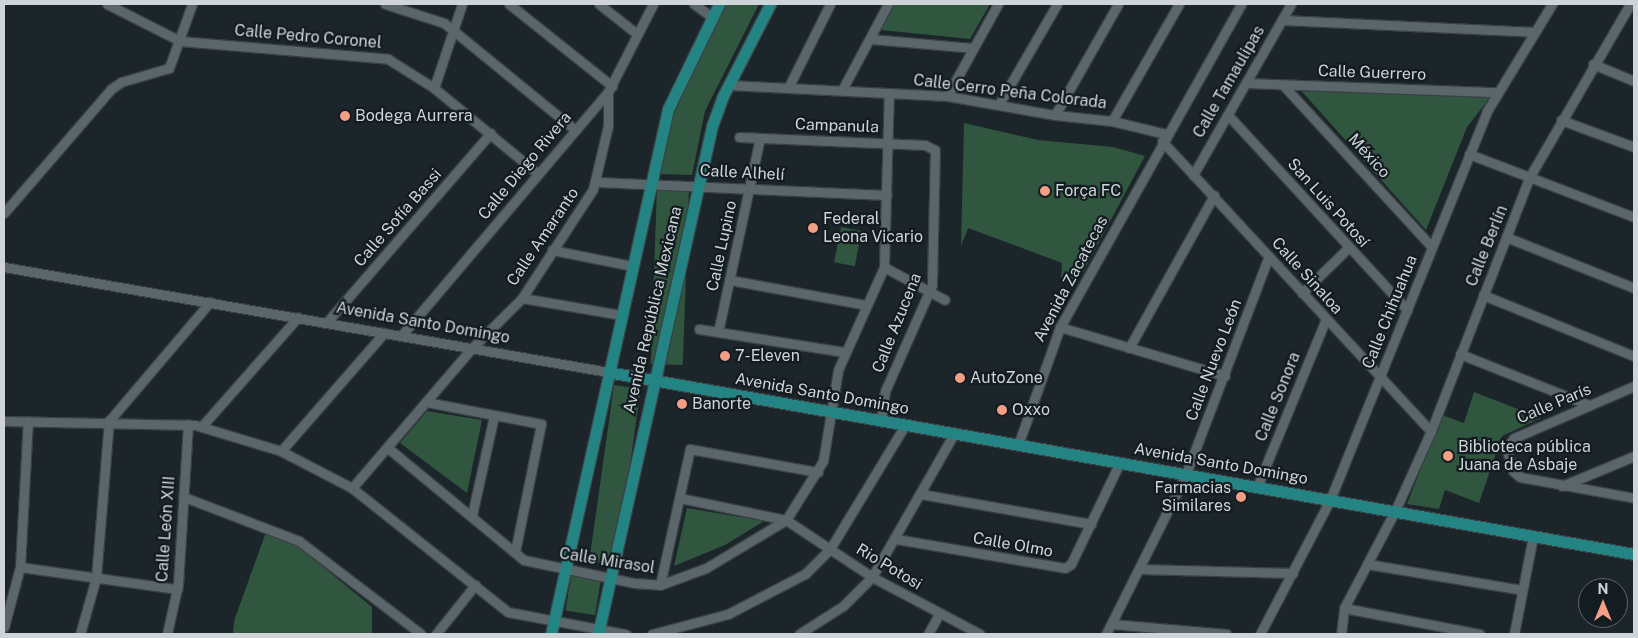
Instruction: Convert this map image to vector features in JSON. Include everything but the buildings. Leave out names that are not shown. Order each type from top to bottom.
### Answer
[{"type":"main road","name":"Avenida República Mexicana","points":[[551,634],[650,184],[671,99],[718,4]]},
{"type":"main road","name":"Avenida República Mexicana","points":[[599,631],[654,380],[716,112],[770,4]]},
{"type":"main road","name":"Avenida Santo Domingo","points":[[608,372],[1634,554]]},
{"type":"street","name":"Calle Pedro Coronel","points":[[106,4],[180,41],[384,58],[434,88],[491,133],[537,173]]},
{"type":"street","points":[[4,213],[111,89],[121,82],[165,71],[180,41],[192,4]]},
{"type":"street","points":[[385,4],[438,20],[454,30],[575,130]]},
{"type":"street","points":[[434,88],[462,4]]},
{"type":"street","points":[[509,4],[610,89]]},
{"type":"street","points":[[600,4],[637,34]]},
{"type":"street","name":"Calle Diego Rivera","points":[[401,336],[610,89],[653,4]]},
{"type":"street","points":[[694,4],[712,17]]},
{"type":"street","points":[[788,88],[830,4]]},
{"type":"street","points":[[842,90],[888,4]]},
{"type":"street","points":[[947,96],[998,4]]},
{"type":"street","points":[[1000,104],[1057,4]]},
{"type":"street","points":[[1055,115],[1118,4]]},
{"type":"street","points":[[1112,121],[1178,4]]},
{"type":"street","name":"Avenida Zacatecas","points":[[1018,445],[1060,327],[1240,4]]},
{"type":"street","name":"Calle Tamaulipas","points":[[1193,175],[1291,4]]},
{"type":"street","name":"Calle Chihuahua","points":[[1260,634],[1330,500],[1469,154],[1497,92],[1552,4]]},
{"type":"street","name":"Calle Berlín","points":[[1344,608],[1395,511],[1431,431],[1530,176],[1593,64],[1631,8]]},
{"type":"street","points":[[1282,20],[1535,32]]},
{"type":"street","points":[[870,39],[973,48]]},
{"type":"street","points":[[1593,64],[1634,81]]},
{"type":"street","name":"Calle Guerrero","points":[[1246,83],[1497,92]]},
{"type":"street","name":"México","points":[[1284,84],[1432,247]]},
{"type":"street","name":"Calle Cerro Peña Colorada","points":[[729,86],[947,96],[1055,115],[1112,121],[1164,138]]},
{"type":"street","name":"Calle Amaranto","points":[[352,488],[471,349],[522,298],[597,182],[608,126],[610,89]]},
{"type":"street","name":"Calle Mirasol","points":[[388,448],[515,552],[530,562],[564,570],[660,585],[732,554],[786,520],[818,472],[828,447],[831,412],[844,352],[884,267],[889,93]]},
{"type":"street","name":"San Luis Potosí","points":[[1228,115],[1348,248],[1407,310]]},
{"type":"street","points":[[1561,120],[1634,148]]},
{"type":"street","name":"Calle Sofía Bassi","points":[[327,322],[491,133]]},
{"type":"street","name":"Campanula","points":[[739,137],[888,143],[932,148]]},
{"type":"street","name":"Calle Lupino","points":[[718,332],[760,138]]},
{"type":"street","name":"Calle Sinaloa","points":[[1164,138],[1193,175],[1214,195],[1302,293],[1431,431]]},
{"type":"street","name":"Calle Azucena","points":[[881,420],[887,386],[930,292],[935,261],[937,157],[932,148]]},
{"type":"street","points":[[1469,154],[1634,217]]},
{"type":"street","name":"Calle Alhelí","points":[[597,182],[887,195]]},
{"type":"street","points":[[1129,348],[1214,195]]},
{"type":"street","points":[[1506,237],[1634,288]]},
{"type":"street","points":[[1302,293],[1348,248]]},
{"type":"street","points":[[552,250],[632,266]]},
{"type":"street","name":"Calle Nuevo León","points":[[1106,634],[1186,474],[1225,376],[1269,256]]},
{"type":"street","name":"Avenida Santo Domingo","points":[[4,267],[608,372]]},
{"type":"street","points":[[884,267],[945,300]]},
{"type":"street","points":[[730,280],[866,305]]},
{"type":"street","points":[[1483,296],[1634,356]]},
{"type":"street","points":[[522,298],[621,315]]},
{"type":"street","points":[[80,634],[96,578],[109,421],[210,302]]},
{"type":"street","points":[[202,426],[298,317]]},
{"type":"street","name":"Calle Sonora","points":[[1258,487],[1326,319]]},
{"type":"street","points":[[1060,327],[1225,376]]},
{"type":"street","points":[[700,329],[844,352]]},
{"type":"street","points":[[281,451],[384,333]]},
{"type":"street","points":[[1460,354],[1589,405]]},
{"type":"street","name":"Calle París","points":[[1562,486],[1516,475],[1506,453],[1507,443],[1634,386]]},
{"type":"street","points":[[426,402],[541,424],[515,552]]},
{"type":"street","points":[[472,515],[494,416]]},
{"type":"street","points":[[4,421],[109,421],[188,424],[202,426],[281,451],[352,488],[508,612],[554,620],[599,631],[626,634]]},
{"type":"street","points":[[4,627],[20,567],[28,421]]},
{"type":"street","name":"Calle León XIII","points":[[167,634],[177,589],[188,424]]},
{"type":"street","points":[[652,634],[710,620],[744,607],[805,574],[830,549],[905,425]]},
{"type":"street","points":[[799,634],[843,606],[872,576],[896,539],[954,434]]},
{"type":"street","points":[[660,585],[690,449],[818,472]]},
{"type":"street","points":[[1562,486],[1634,456]]},
{"type":"street","name":"Calle Olmo","points":[[896,539],[1065,568],[1071,564],[1120,462]]},
{"type":"street","points":[[1562,486],[1634,498]]},
{"type":"street","points":[[921,494],[1091,524]]},
{"type":"street","points":[[184,497],[299,541],[421,634]]},
{"type":"street","points":[[680,498],[786,520]]},
{"type":"street","name":"Rio Potosi","points":[[786,520],[872,576],[939,614],[980,634]]},
{"type":"street","points":[[1514,634],[1532,536]]},
{"type":"street","points":[[1368,564],[1522,590]]},
{"type":"street","points":[[20,567],[177,589]]},
{"type":"street","points":[[1139,569],[1293,573]]},
{"type":"street","points":[[436,634],[475,585]]},
{"type":"street","points":[[1341,634],[1344,608],[1480,634]]},
{"type":"street","points":[[928,634],[939,614]]},
{"type":"street","points":[[1112,624],[1227,634]]},
{"type":"green space","points":[[724,4],[759,4],[705,111],[692,175],[659,174],[676,97]]},
{"type":"green space","points":[[894,4],[990,4],[970,39],[881,30]]},
{"type":"green space","points":[[1297,86],[1492,95],[1467,127],[1426,230]]},
{"type":"green space","name":"Força FC","points":[[964,123],[1038,140],[1113,147],[1145,156],[1083,272],[1078,270],[1071,282],[1061,278],[1062,263],[968,228],[961,246]]},
{"type":"green space","points":[[657,187],[689,188],[683,365],[651,364]]},
{"type":"green space","points":[[841,227],[862,231],[855,266],[834,262]]},
{"type":"green space","points":[[614,385],[641,389],[616,565],[589,561]]},
{"type":"green space","points":[[1474,392],[1541,418],[1502,436],[1479,503],[1445,490],[1439,509],[1407,504],[1442,415],[1464,423]]},
{"type":"green space","points":[[427,411],[482,420],[467,493],[400,443]]},
{"type":"green space","points":[[687,508],[764,521],[725,545],[674,566]]},
{"type":"green space","points":[[266,532],[288,538],[372,607],[372,634],[233,634],[234,621]]},
{"type":"green space","points":[[571,576],[601,581],[595,615],[566,611]]},
{"type":"place","name":"Bodega Aurrera","points":[[345,116]]},
{"type":"place","name":"Força FC","points":[[1045,191]]},
{"type":"place","name":"Federal Leona Vicario","points":[[813,228]]},
{"type":"place","name":"7-Eleven","points":[[725,356]]},
{"type":"place","name":"AutoZone","points":[[960,378]]},
{"type":"place","name":"Banorte","points":[[682,404]]},
{"type":"place","name":"Oxxo","points":[[1002,410]]},
{"type":"place","name":"Biblioteca pública Juana de Asbaje","points":[[1448,456]]},
{"type":"place","name":"Farmacias Similares","points":[[1241,497]]}]
